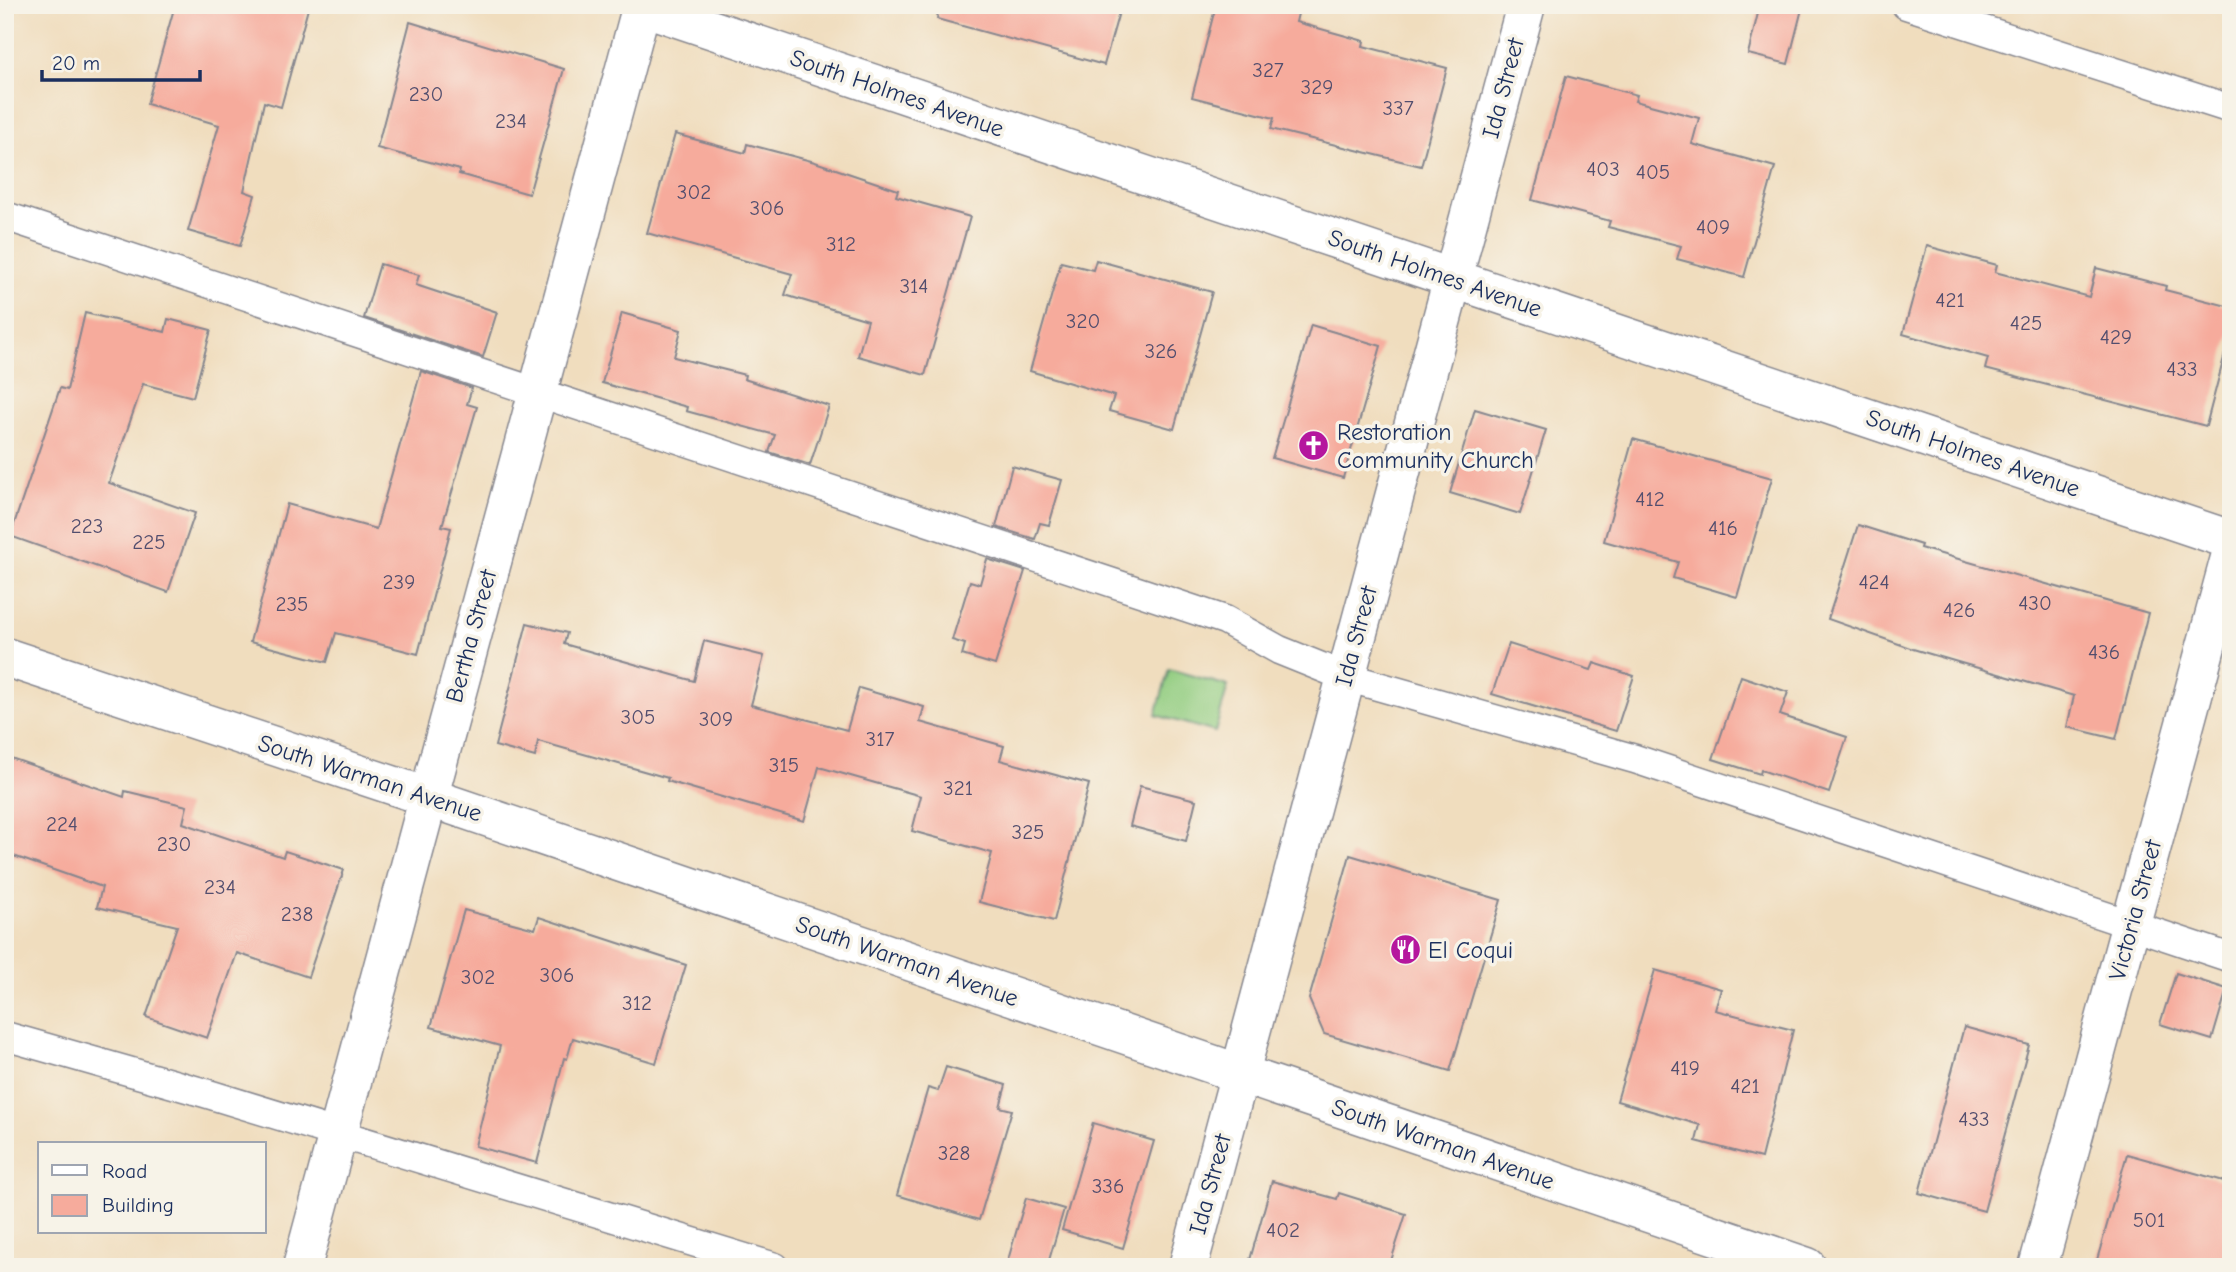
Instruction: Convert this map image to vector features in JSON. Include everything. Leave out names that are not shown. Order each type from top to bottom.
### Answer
[{"type":"street","name":"South Holmes Avenue","points":[[641,5],[2231,540]]},
{"type":"street","name":"Bertha Street","points":[[302,1267],[641,5]]},
{"type":"street","name":"Ida Street","points":[[1188,1267],[1526,5]]},
{"type":"street","name":"Victoria Street","points":[[2038,1267],[2231,554]]},
{"type":"street","name":"South Warman Avenue","points":[[5,656],[428,797],[1807,1267]]},
{"type":"lane","points":[[1906,5],[2231,109]]},
{"type":"lane","points":[[5,216],[1225,620],[1279,650],[1346,677],[1635,759],[2231,958]]},
{"type":"lane","points":[[5,1036],[338,1133],[775,1267]]},
{"type":"green space","points":[[1169,669],[1228,686],[1215,732],[1156,715]]},
{"type":"building","points":[[175,5],[309,5],[281,107],[264,102],[244,191],[255,195],[240,246],[188,231],[219,125],[147,104]]},
{"type":"building","points":[[939,5],[1121,5],[1104,65],[937,19]]},
{"type":"building","points":[[1216,5],[1300,5],[1296,22],[1364,41],[1363,46],[1447,68],[1421,166],[1271,129],[1274,118],[1192,97]]},
{"type":"building","points":[[1760,5],[1803,5],[1788,64],[1748,54]]},
{"type":"building","points":[[410,22],[564,69],[529,194],[459,174],[460,170],[377,148]]},
{"type":"building","points":[[1566,76],[1637,95],[1635,101],[1699,118],[1692,144],[1775,167],[1744,277],[1677,259],[1681,246],[1608,227],[1610,221],[1532,200]]},
{"type":"building","points":[[675,134],[745,153],[747,144],[815,162],[898,190],[896,196],[970,217],[925,375],[858,356],[868,320],[785,295],[792,274],[647,233]]},
{"type":"building","points":[[1927,246],[1997,265],[1995,272],[2089,297],[2096,268],[2166,286],[2165,290],[2231,307],[2231,331],[2206,426],[1985,369],[1988,358],[1903,334]]},
{"type":"building","points":[[1096,260],[1212,292],[1174,429],[1109,411],[1114,396],[1030,371],[1061,262],[1093,270]]},
{"type":"building","points":[[380,264],[419,275],[416,285],[497,312],[483,357],[364,318]]},
{"type":"building","points":[[85,313],[165,332],[168,319],[211,330],[193,397],[143,384],[109,483],[195,513],[168,592],[10,536],[60,388],[67,390]]},
{"type":"building","points":[[622,313],[681,330],[674,357],[745,375],[744,379],[829,406],[810,465],[769,452],[775,435],[686,411],[687,407],[602,383]]},
{"type":"building","points":[[1311,325],[1381,346],[1343,478],[1272,458]]},
{"type":"building","points":[[421,371],[472,388],[467,404],[477,407],[442,526],[451,528],[418,654],[336,633],[327,662],[250,642],[287,504],[376,529]]},
{"type":"building","points":[[1475,409],[1546,430],[1520,514],[1450,493]]},
{"type":"building","points":[[1633,439],[1772,478],[1737,597],[1673,578],[1678,562],[1604,541]]},
{"type":"building","points":[[1012,466],[1062,480],[1049,525],[1040,523],[1035,539],[996,527]]},
{"type":"building","points":[[1858,525],[1921,545],[1920,548],[2148,613],[2116,739],[2067,727],[2074,696],[1913,649],[1828,619]]},
{"type":"building","points":[[987,559],[1025,571],[995,665],[962,655],[965,644],[952,640],[970,581],[980,584]]},
{"type":"building","points":[[527,623],[567,633],[564,644],[694,681],[704,641],[764,656],[751,705],[847,730],[859,688],[924,707],[920,722],[1004,746],[1000,760],[1089,784],[1054,921],[979,902],[992,853],[912,831],[921,796],[819,767],[804,821],[538,741],[535,757],[495,746]]},
{"type":"building","points":[[1509,644],[1591,670],[1594,663],[1634,676],[1616,731],[1492,694]]},
{"type":"building","points":[[1741,676],[1788,692],[1780,715],[1847,737],[1829,793],[1761,770],[1760,774],[1713,759]]},
{"type":"building","points":[[5,756],[124,797],[125,791],[187,806],[183,823],[283,857],[285,851],[344,870],[308,977],[237,953],[207,1038],[146,1017],[177,926],[97,907],[102,887],[5,853]]},
{"type":"building","points":[[1140,786],[1196,800],[1186,841],[1130,826]]},
{"type":"building","name":"El Coqui","points":[[1350,855],[1501,900],[1450,1071],[1324,1034],[1309,999]]},
{"type":"building","points":[[464,910],[535,929],[539,917],[686,965],[656,1063],[573,1038],[567,1059],[564,1058],[537,1163],[475,1146],[500,1046],[431,1027]]},
{"type":"building","points":[[1655,970],[1721,989],[1715,1010],[1793,1030],[1761,1158],[1696,1141],[1700,1125],[1617,1101]]},
{"type":"building","points":[[2176,973],[2227,989],[2212,1040],[2160,1024]]},
{"type":"building","points":[[1964,1027],[2029,1045],[1984,1211],[1919,1193]]},
{"type":"building","points":[[946,1067],[1006,1085],[1000,1107],[1012,1110],[979,1220],[897,1195],[928,1088],[938,1091]]},
{"type":"building","points":[[1093,1123],[1154,1141],[1123,1248],[1062,1230]]},
{"type":"building","points":[[2127,1154],[2231,1183],[2231,1267],[2095,1267]]},
{"type":"building","points":[[1272,1181],[1337,1199],[1339,1193],[1406,1214],[1389,1267],[1248,1267]]},
{"type":"building","points":[[1026,1198],[1064,1209],[1047,1267],[1006,1267]]},
{"type":"place","name":"Restoration Community Church","points":[[1314,446]]},
{"type":"place","name":"El Coqui","points":[[1405,950]]}]
